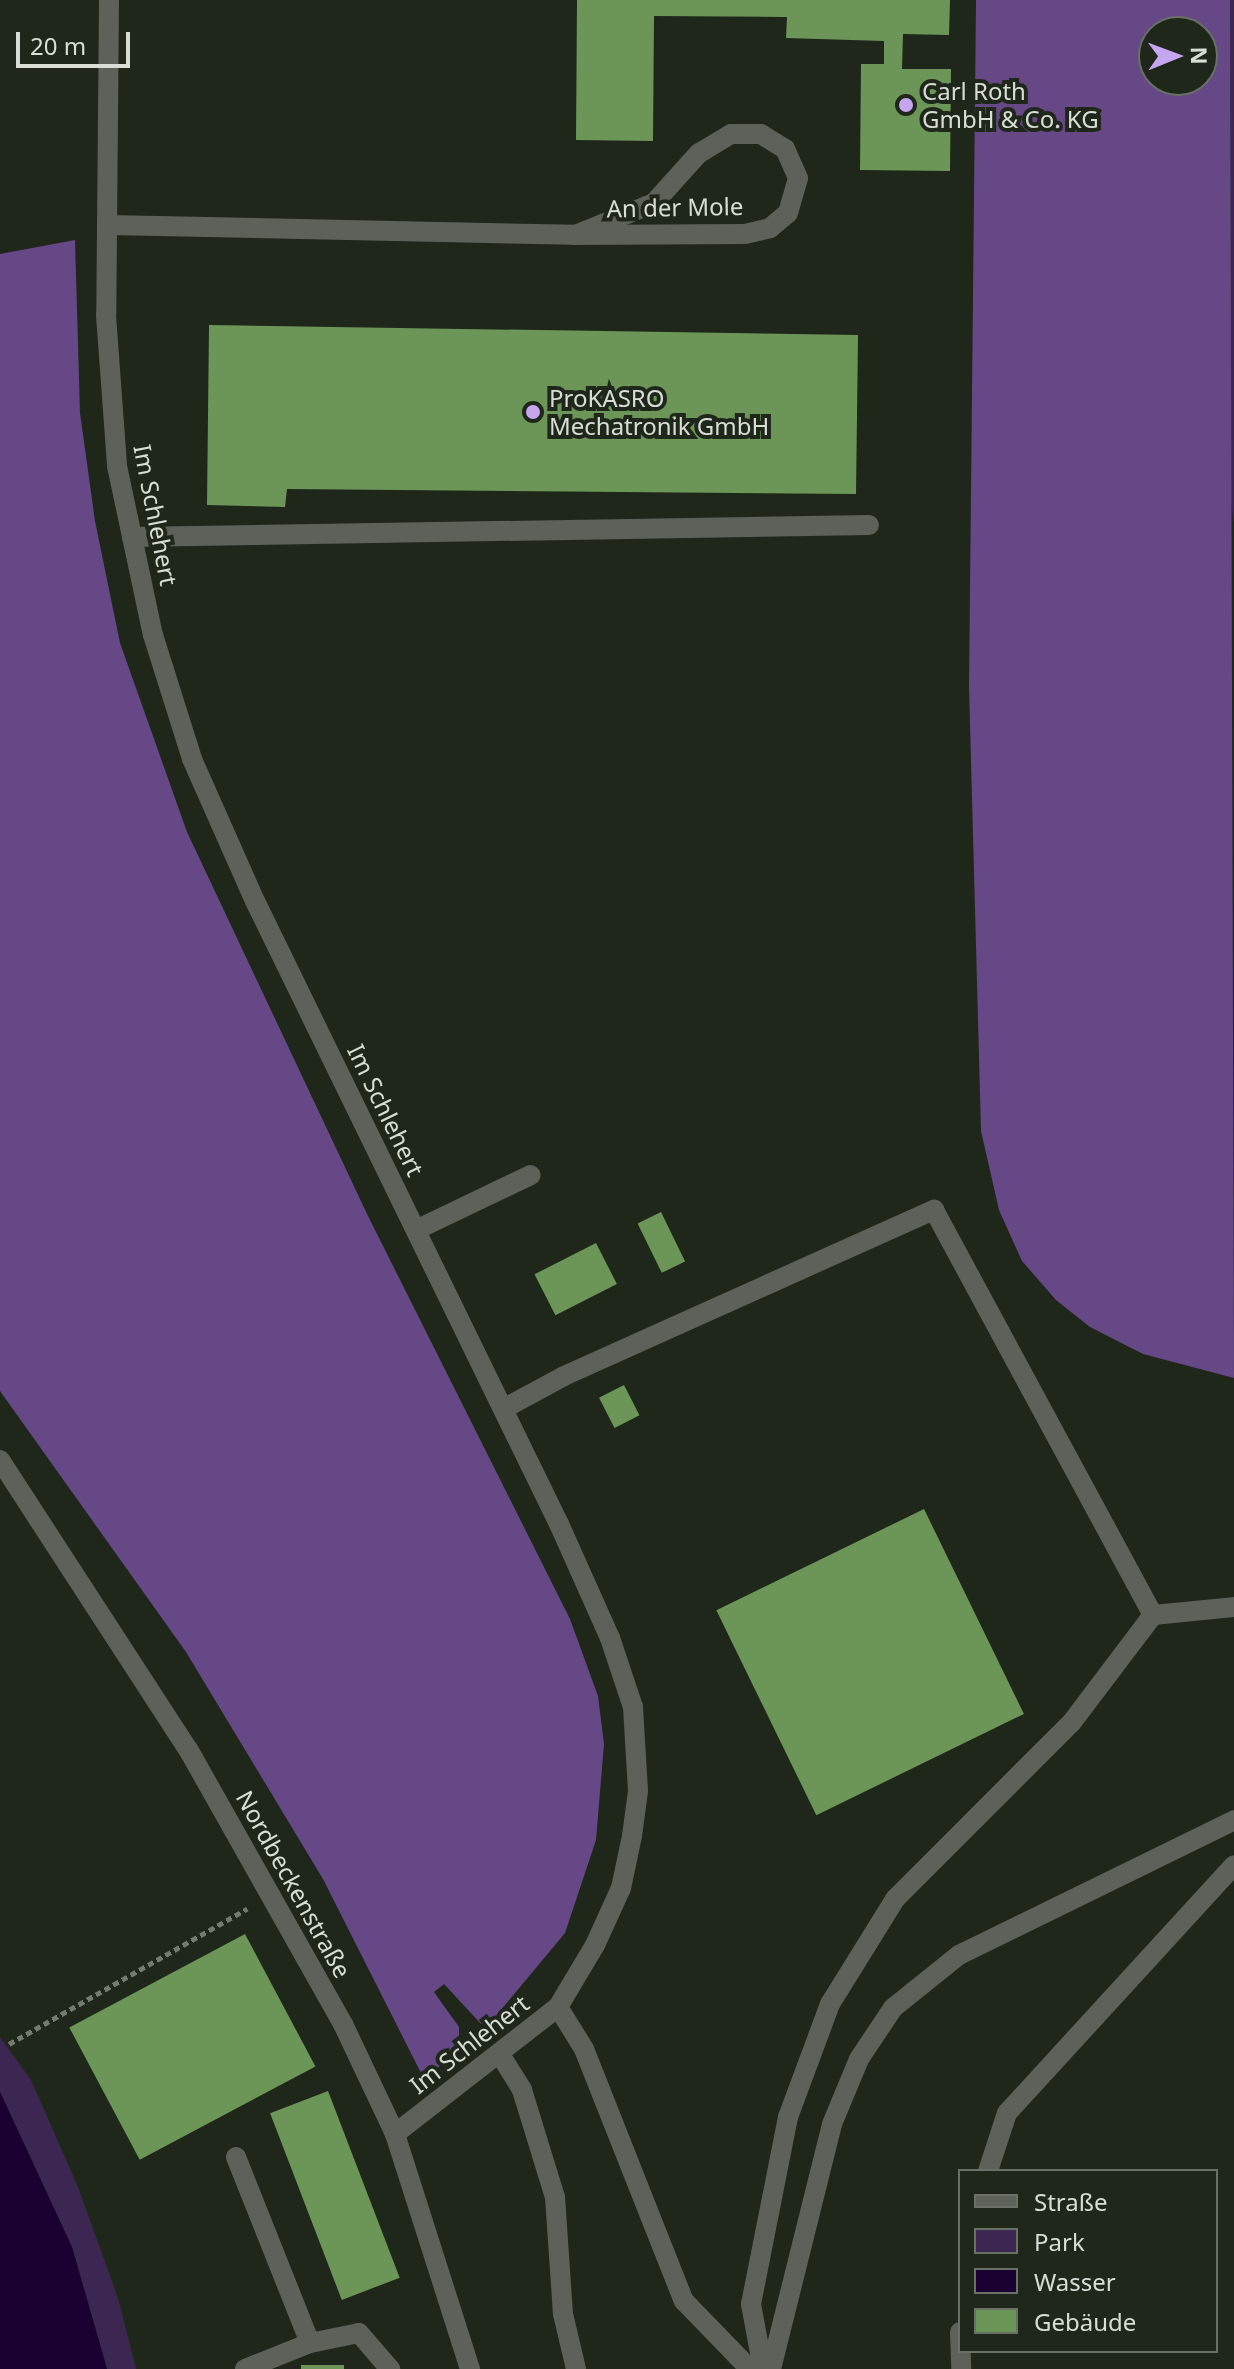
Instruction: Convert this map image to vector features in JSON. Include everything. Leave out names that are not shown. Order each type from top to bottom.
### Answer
[{"type":"street","name":"Im Schlehert","points":[[109,0],[106,315],[114,421],[132,537],[153,635],[192,759],[255,901],[503,1409],[625,1676],[638,1746],[638,1791],[621,1888],[558,2007],[501,2056],[395,2134]]},
{"type":"street","name":"An der Mole","points":[[108,225],[575,235],[745,234],[770,228],[788,213],[798,178],[785,149],[761,134],[731,134],[699,153],[654,203],[575,235]]},
{"type":"street","points":[[132,537],[869,525]]},
{"type":"street","points":[[416,1230],[531,1175]]},
{"type":"street","points":[[503,1409],[564,1376],[934,1210],[1153,1615]]},
{"type":"street","name":"Nordbeckenstraße","points":[[0,1460],[188,1749],[343,2024],[395,2134],[470,2369]]},
{"type":"street","points":[[763,2369],[751,2304],[768,2208],[788,2117],[830,2004],[895,1899],[1072,1722],[1153,1615],[1234,1607]]},
{"type":"street","points":[[771,2369],[832,2124],[859,2059],[893,2008],[959,1955],[1234,1820]]},
{"type":"street","points":[[989,2169],[1007,2113],[1234,1865]]},
{"type":"street","points":[[558,2007],[584,2049],[684,2301],[750,2369]]},
{"type":"street","points":[[501,2056],[522,2090],[555,2197],[563,2314],[576,2369]]},
{"type":"street","points":[[236,2157],[310,2343]]},
{"type":"street","points":[[245,2369],[310,2343],[359,2333],[390,2369]]},
{"type":"path","points":[[9,2044],[272,1895]]},
{"type":"green space","points":[[1230,0],[1234,0],[1234,524],[1231,501]]},
{"type":"green space","points":[[0,2037],[31,2080],[78,2187],[118,2298],[136,2369],[107,2369],[72,2247],[0,2092]]},
{"type":"shaded area","points":[[976,0],[1230,0],[1234,1378],[1143,1354],[1090,1327],[1056,1300],[1022,1261],[999,1210],[981,1131],[969,687]]},
{"type":"shaded area","points":[[75,240],[80,413],[95,521],[120,643],[187,832],[368,1216],[570,1619],[598,1696],[604,1744],[596,1840],[565,1933],[495,2017],[481,2024],[444,1984],[434,1992],[459,2027],[459,2046],[454,2057],[423,2077],[323,1879],[186,1652],[0,1391],[0,254]]},
{"type":"water","points":[[0,2092],[72,2247],[107,2369],[0,2369]]},
{"type":"building","name":"Carl Roth GmbH & Co. KG","points":[[577,0],[950,0],[949,35],[903,34],[902,69],[951,69],[950,171],[860,170],[861,64],[884,64],[884,41],[786,38],[787,17],[654,16],[653,141],[576,140]]},
{"type":"building","name":"ProKASRO Mechatronik GmbH","points":[[209,325],[858,335],[856,494],[287,489],[285,507],[207,505]]},
{"type":"building","points":[[661,1212],[685,1261],[662,1273],[638,1223]]},
{"type":"building","points":[[596,1243],[617,1284],[555,1315],[535,1274]]},
{"type":"building","points":[[624,1385],[639,1415],[614,1428],[599,1398]]},
{"type":"building","points":[[924,1509],[1024,1714],[816,1815],[716,1610]]},
{"type":"building","points":[[245,1934],[315,2066],[140,2160],[69,2027]]},
{"type":"building","points":[[328,2091],[400,2278],[342,2300],[270,2113]]},
{"type":"building","points":[[301,2365],[344,2365],[344,2369],[301,2369]]},
{"type":"place","name":"Carl Roth GmbH & Co. KG","points":[[906,105]]},
{"type":"place","name":"ProKASRO Mechatronik GmbH","points":[[533,412]]}]
